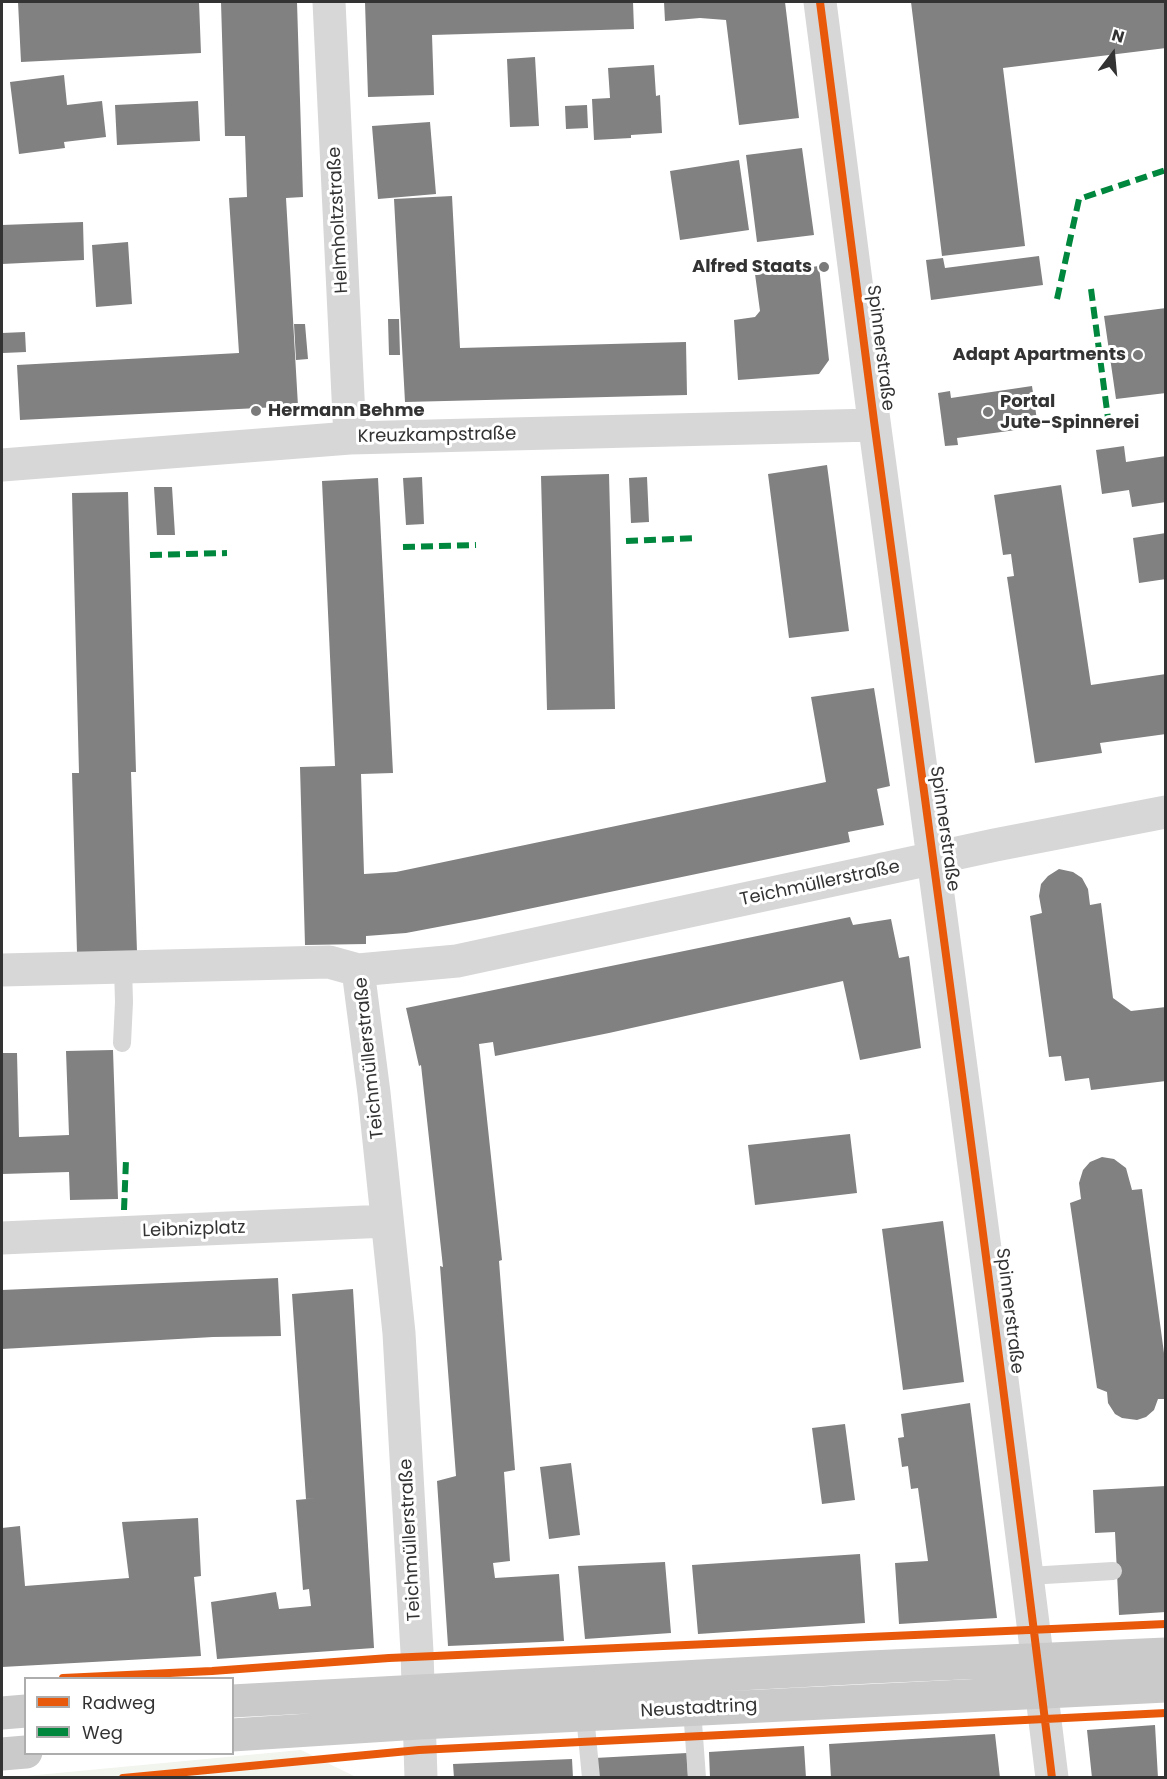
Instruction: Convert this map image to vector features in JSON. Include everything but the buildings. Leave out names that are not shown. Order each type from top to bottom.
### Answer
[{"type":"main road","name":"Neustadtring","points":[[234,1701],[585,1715],[692,1709],[1039,1676],[1166,1654]]},
{"type":"main road","name":"Neustadtring","points":[[234,1735],[418,1707],[870,1667],[1039,1676],[1166,1686]]},
{"type":"main road","points":[[2,1713],[24,1711]]},
{"type":"main road","points":[[2,1754],[24,1752]]},
{"type":"street","name":"Helmholtzstraße","points":[[329,2],[350,438]]},
{"type":"street","name":"Spinnerstraße","points":[[820,2],[874,425],[1028,1576],[1052,1778]]},
{"type":"street","name":"Kreuzkampstraße","points":[[2,465],[350,438],[874,425]]},
{"type":"street","name":"Spinnerstraße","points":[[933,859],[1166,812]]},
{"type":"street","name":"Teichmüllerstraße","points":[[421,1778],[399,1333],[374,1093],[358,970],[457,961],[933,859]]},
{"type":"street","points":[[2,970],[329,962],[358,970]]},
{"type":"street","name":"Leibnizplatz","points":[[2,1238],[387,1221]]},
{"type":"lane","points":[[122,1043],[123,967]]},
{"type":"lane","points":[[1028,1576],[1113,1571]]},
{"type":"lane","points":[[692,1709],[697,1778]]},
{"type":"lane","points":[[585,1715],[591,1778]]},
{"type":"shaded area","points":[[301,1750],[356,1777],[16,1777]]},
{"type":"marked path","points":[[1057,299],[1079,199],[1166,170]]},
{"type":"marked path","points":[[1091,289],[1109,426]]},
{"type":"marked path","points":[[626,541],[697,538]]},
{"type":"marked path","points":[[403,547],[476,545]]},
{"type":"marked path","points":[[150,555],[227,553]]},
{"type":"marked path","points":[[124,1210],[126,1160]]},
{"type":"cycle path","points":[[820,2],[988,1269],[1052,1778]]},
{"type":"cycle path","points":[[84,1677],[212,1671],[389,1658],[1166,1624]]},
{"type":"cycle path","points":[[123,1778],[419,1750],[1166,1713]]},
{"type":"place","name":"Alfred Staats","points":[[824,267]]},
{"type":"place","name":"Adapt Apartments","points":[[1138,355]]},
{"type":"place","name":"Hermann Behme","points":[[256,411]]},
{"type":"place","name":"Portal Jute-Spinnerei","points":[[988,412]]}]
